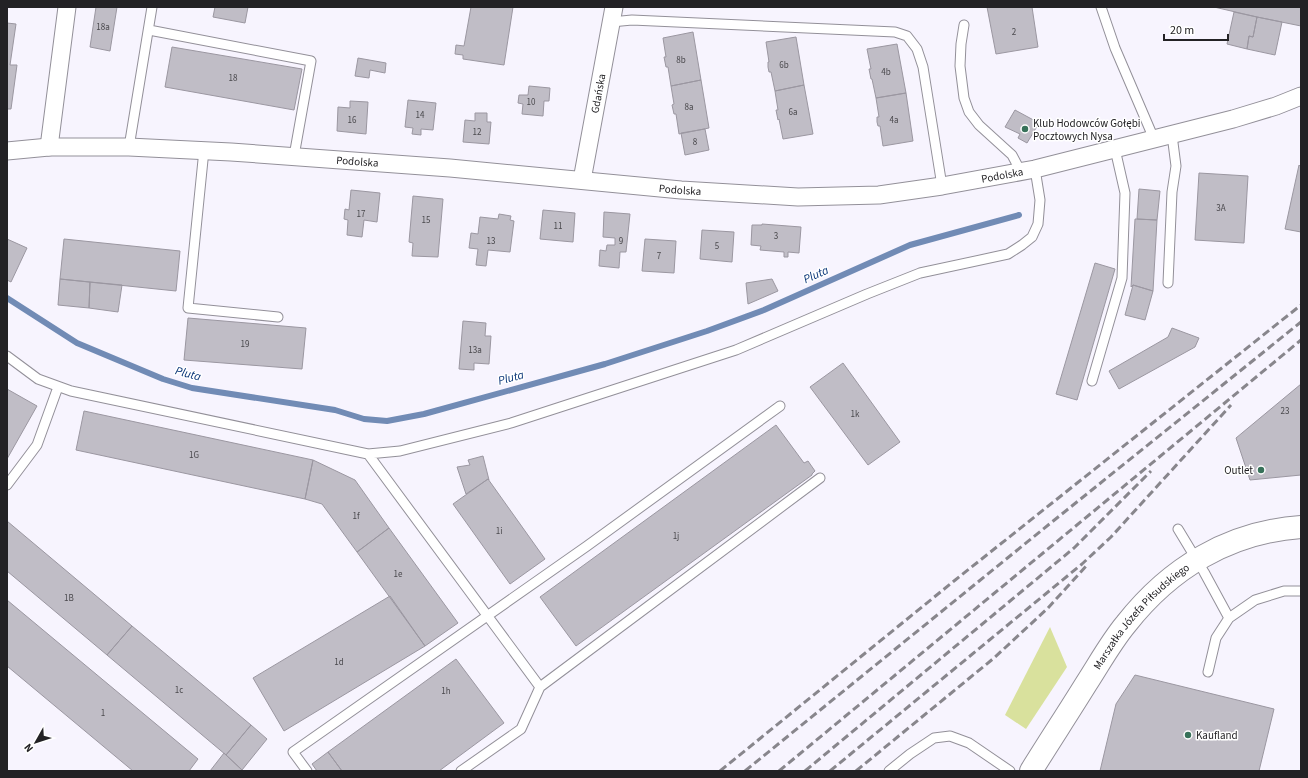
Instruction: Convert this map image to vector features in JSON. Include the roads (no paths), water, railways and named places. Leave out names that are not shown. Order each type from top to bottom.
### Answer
[{"type":"main road","name":"Marszałka Józefa Piłsudskiego","points":[[1031,771],[1125,625],[1159,588],[1196,559],[1218,549],[1258,534],[1301,527]]},
{"type":"street","points":[[49,147],[67,7]]},
{"type":"street","name":"Gdańska","points":[[582,180],[613,14]]},
{"type":"street","name":"Podolska","points":[[7,151],[49,147],[129,147],[204,150],[582,180],[681,190],[798,197],[879,195],[942,186],[1028,170],[1115,150],[1233,120],[1301,96]]},
{"type":"lane","points":[[129,147],[152,7]]},
{"type":"lane","points":[[1100,7],[1115,48],[1154,139]]},
{"type":"lane","points":[[613,14],[632,20],[895,32],[907,36],[917,49],[923,67],[942,186]]},
{"type":"lane","points":[[7,357],[38,379],[58,387],[368,454],[400,451],[511,423],[736,350],[866,294],[920,273],[1008,254],[1032,237],[1038,224],[1040,200],[1028,170],[979,125],[969,112],[964,98],[960,66],[964,25]]},
{"type":"lane","points":[[149,30],[312,60],[294,156]]},
{"type":"lane","points":[[1168,283],[1172,192],[1176,166],[1172,135]]},
{"type":"lane","points":[[204,150],[188,308],[278,316]]},
{"type":"lane","points":[[1092,381],[1122,278],[1125,193],[1115,150]]},
{"type":"lane","points":[[7,485],[37,445],[58,387]]},
{"type":"lane","points":[[307,771],[293,752],[581,551],[780,406]]},
{"type":"lane","points":[[368,454],[540,687]]},
{"type":"lane","points":[[461,771],[521,729],[540,687],[820,478]]},
{"type":"lane","points":[[1178,529],[1229,618]]},
{"type":"lane","points":[[1208,672],[1216,638],[1229,618],[1255,600],[1284,591],[1301,591]]},
{"type":"lane","points":[[889,771],[910,754],[934,738],[950,736],[969,743],[1010,771]]},
{"type":"waterway","name":"Pluta","points":[[7,298],[77,343],[163,379],[192,388],[335,410],[364,419],[387,421],[424,414],[605,364],[707,331],[764,310],[910,245],[1019,215]]},
{"type":"railway","points":[[720,771],[954,581],[1301,305]]},
{"type":"railway","points":[[745,771],[1301,322]]},
{"type":"railway","points":[[779,771],[1301,340]]},
{"type":"railway","points":[[830,771],[1082,564],[1111,537],[1231,405]]},
{"type":"railway","points":[[805,771],[1074,548],[1151,471]]},
{"type":"railway","points":[[856,771],[994,658],[1048,608],[1088,564]]},
{"type":"place","name":"Klub Hodowców Gołębi Pocztowych Nysa","points":[[1025,129]]},
{"type":"place","name":"Outlet","points":[[1261,470]]},
{"type":"place","name":"Kaufland","points":[[1188,735]]}]
